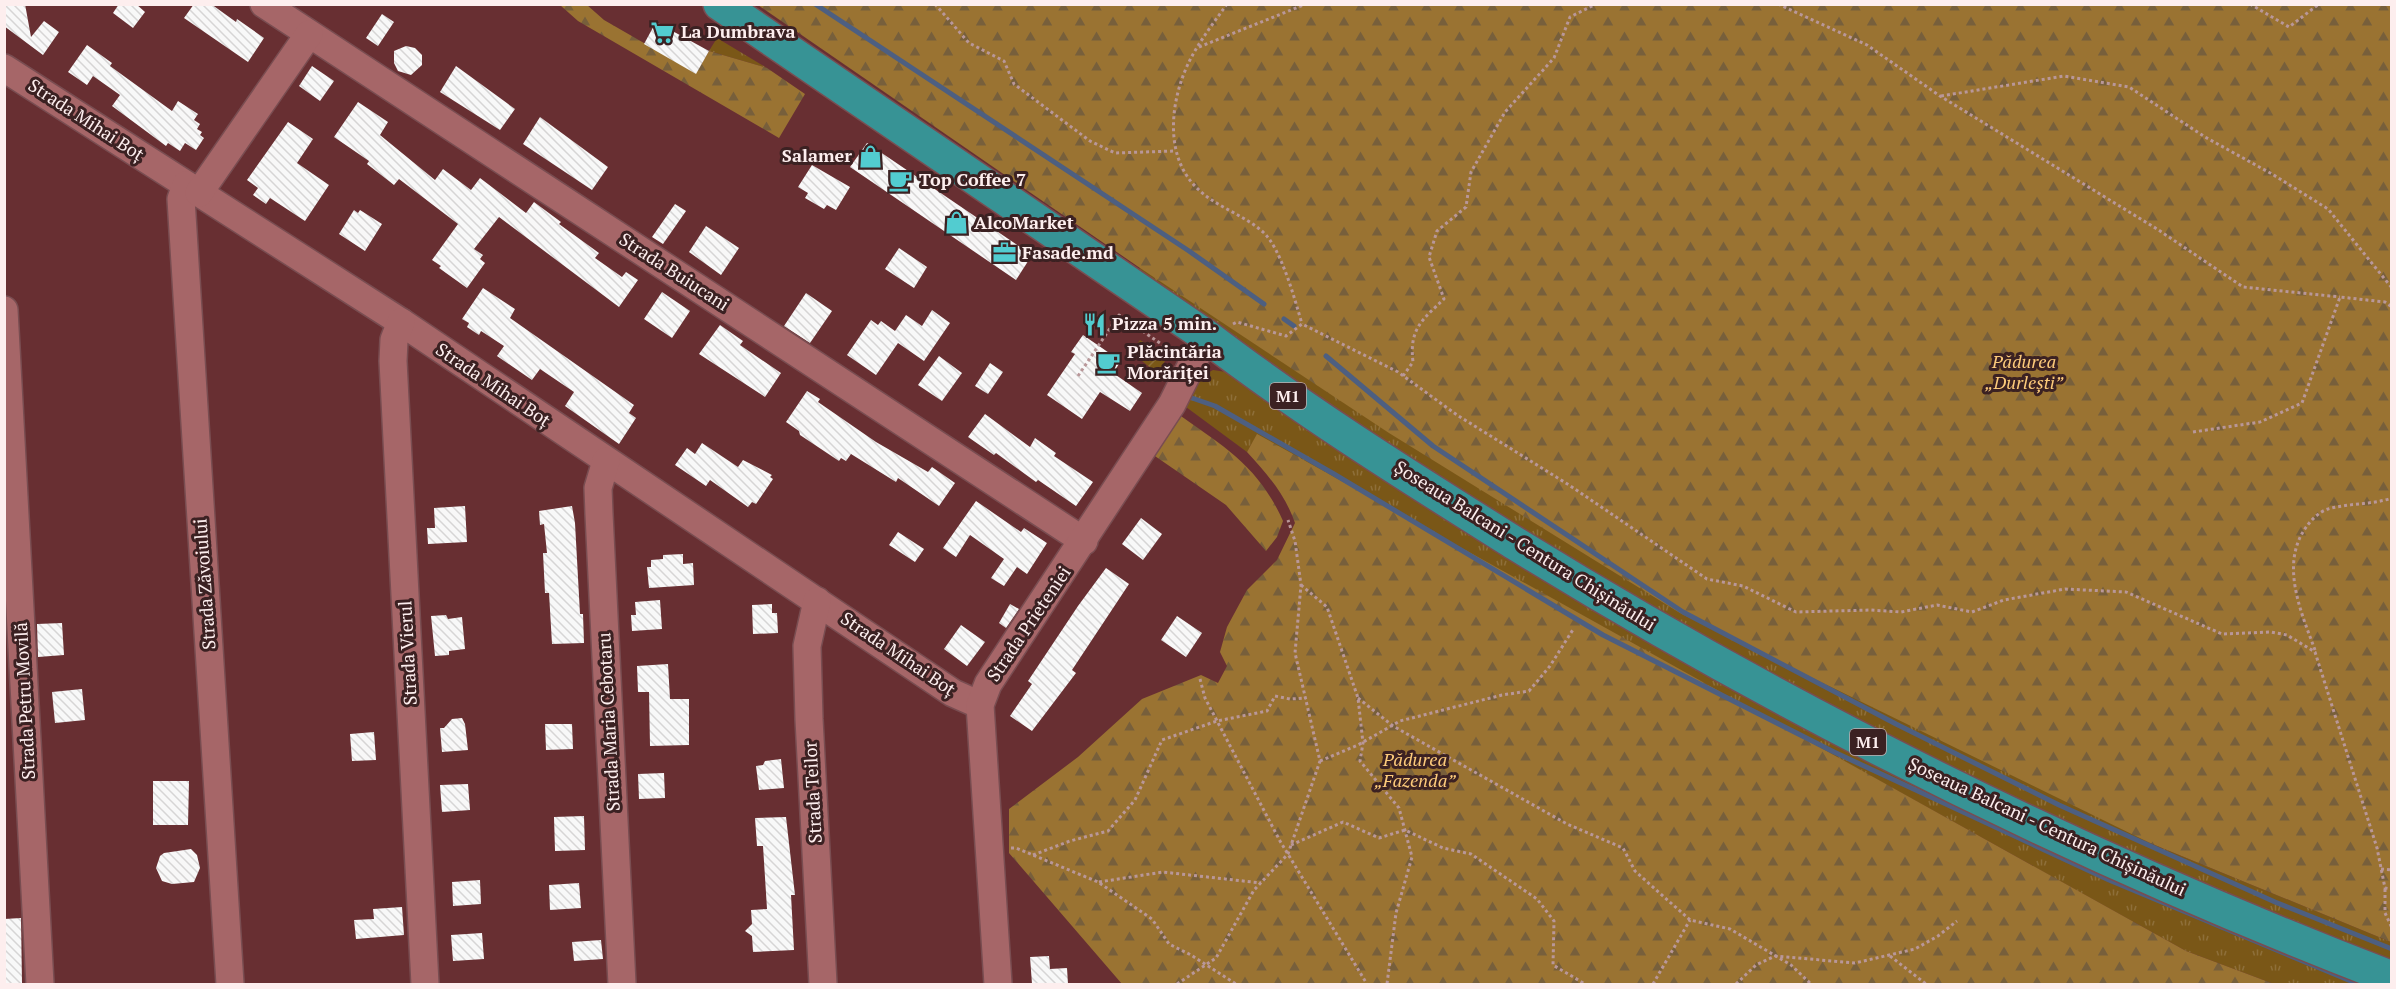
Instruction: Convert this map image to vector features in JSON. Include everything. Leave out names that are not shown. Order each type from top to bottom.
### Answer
[{"type":"highway","name":"Șoseaua Balcani - Centura Chișinăului","points":[[720,4],[1206,336],[1267,383],[1462,510],[1632,614],[1796,704],[1992,805],[2130,869],[2391,978]]},
{"type":"street","name":"Strada Buiucani","points":[[264,4],[1084,540]]},
{"type":"street","points":[[192,189],[309,34]]},
{"type":"street","name":"Strada Mihai Boț","points":[[4,68],[401,322],[954,693],[980,705]]},
{"type":"street","name":"Strada Zăvoiului","points":[[192,189],[181,199],[230,984]]},
{"type":"street","name":"Strada Petru Movilă","points":[[4,310],[11,558],[40,984]]},
{"type":"street","name":"Strada Vierul","points":[[401,322],[394,340],[393,362],[425,984]]},
{"type":"street","name":"Strada Prieteniei","points":[[998,984],[980,705],[988,684],[1172,404],[1206,336]]},
{"type":"street","name":"Strada Maria Cebotaru","points":[[606,461],[598,488],[622,984]]},
{"type":"street","name":"Strada Teilor","points":[[817,601],[807,646],[823,984]]},
{"type":"path","points":[[935,4],[969,43],[1004,62],[1014,84],[1090,141],[1115,153],[1175,151]]},
{"type":"path","points":[[1227,4],[1191,59],[1174,106],[1175,151],[1179,165],[1196,187],[1265,233],[1285,269],[1302,324],[1403,376],[1456,415],[1569,485],[1707,579],[1743,586],[1796,612],[1871,610],[1901,612],[1937,605],[1972,612],[2004,600],[2065,590],[2126,592],[2223,634],[2271,632],[2287,635],[2315,652]]},
{"type":"path","points":[[1198,48],[1306,4]]},
{"type":"path","points":[[1403,376],[1413,362],[1412,351],[1416,327],[1444,299],[1429,257],[1437,231],[1466,207],[1471,172],[1505,112],[1554,58],[1570,17],[1596,4]]},
{"type":"path","points":[[1778,4],[1867,45],[1940,96],[2157,229],[2243,287],[2385,302],[2391,307]]},
{"type":"path","points":[[2250,4],[2289,27],[2319,4]]},
{"type":"path","points":[[1940,96],[2064,76],[2129,87],[2205,137],[2328,209],[2391,288]]},
{"type":"path","points":[[2193,432],[2260,422],[2301,403],[2340,297]]},
{"type":"path","points":[[1078,376],[1119,315],[1192,365]]},
{"type":"path","points":[[1206,336],[1237,322],[1286,336],[1302,324]]},
{"type":"path","points":[[2391,498],[2375,503],[2326,509],[2311,520],[2298,537],[2293,574],[2298,606],[2315,652],[2377,848],[2385,888],[2385,913],[2391,928]]},
{"type":"path","points":[[1178,984],[1216,958],[1254,890],[1288,854],[1320,761],[1295,653],[1301,585],[1295,541],[1288,520]]},
{"type":"path","points":[[1301,585],[1326,607],[1358,698],[1363,743],[1360,760],[1398,808],[1412,857],[1396,914],[1387,984]]},
{"type":"path","points":[[1320,761],[1363,743],[1401,721],[1491,698],[1529,691],[1550,666],[1574,628]]},
{"type":"path","points":[[1200,679],[1205,698],[1288,854],[1367,984]]},
{"type":"path","points":[[1033,855],[1070,841],[1108,831],[1135,800],[1162,740],[1217,721],[1267,711],[1275,696],[1290,699],[1306,698]]},
{"type":"path","points":[[1358,698],[1393,726],[1567,824],[1623,848],[1635,871],[1690,920],[1730,929],[1791,965],[1811,984]]},
{"type":"path","points":[[1291,845],[1343,822],[1379,838],[1405,830],[1443,848],[1471,854],[1538,899],[1554,921],[1553,965],[1585,984]]},
{"type":"path","points":[[988,849],[1016,848],[1098,882],[1152,919],[1169,944],[1236,984]]},
{"type":"path","points":[[2381,869],[2391,870]]},
{"type":"path","points":[[1098,882],[1163,872],[1261,883]]},
{"type":"path","points":[[2385,888],[2391,889]]},
{"type":"path","points":[[1653,984],[1690,920]]},
{"type":"path","points":[[1736,984],[1756,965],[1775,956],[1855,963],[1916,948],[1938,936],[1957,921]]},
{"type":"path","points":[[1889,955],[1926,984]]},
{"type":"green space","points":[[560,5],[587,5],[604,20],[696,73],[709,51],[767,68],[805,94],[779,138],[578,21]]},
{"type":"green space","name":"Pădurea „Durlești”","points":[[758,5],[2391,5],[2391,942],[2150,843],[1680,613],[1389,433],[1140,268]]},
{"type":"green space","points":[[717,38],[767,68],[709,51]]},
{"type":"green space","points":[[1140,268],[2150,843],[2391,942],[2391,963],[2272,916],[1959,773],[1630,597],[1454,490],[1135,275]]},
{"type":"green space","points":[[1140,340],[1167,357],[1158,374],[1131,352]]},
{"type":"green space","points":[[1213,370],[1226,372],[1492,547],[2369,984],[2274,984],[2186,951],[1257,435],[1247,452],[1182,404],[1195,380]]},
{"type":"green space","points":[[1175,412],[1238,458],[1262,485],[1283,521],[1277,537],[1266,551],[1226,505],[1152,454]]},
{"type":"green space","name":"Pădurea „Fazenda”","points":[[1257,434],[2186,951],[2274,984],[1122,984],[1009,853],[1009,809],[1078,757],[1142,699],[1201,675],[1218,683],[1227,666],[1220,652],[1227,627],[1247,590],[1277,560],[1295,523],[1281,494],[1247,452]]},
{"type":"building","points":[[4,4],[25,4],[31,37],[44,21],[59,32],[43,55],[4,26]]},
{"type":"building","points":[[119,4],[136,4],[145,12],[133,28],[113,13]]},
{"type":"building","points":[[194,4],[211,4],[264,38],[248,62],[184,18]]},
{"type":"building","points":[[382,14],[394,22],[378,46],[366,38]]},
{"type":"building","points":[[656,22],[709,51],[696,74],[644,44]]},
{"type":"building","points":[[87,45],[112,63],[110,66],[172,111],[178,101],[198,114],[194,120],[200,124],[197,129],[202,132],[200,135],[204,138],[196,150],[185,143],[180,151],[168,143],[166,146],[112,106],[120,95],[93,76],[87,85],[68,72]]},
{"type":"building","points":[[406,46],[415,48],[422,55],[422,65],[411,75],[398,71],[394,63],[394,51]]},
{"type":"building","points":[[312,66],[334,81],[320,101],[299,86]]},
{"type":"building","points":[[456,66],[515,109],[500,130],[440,92]]},
{"type":"building","points":[[358,102],[388,122],[380,135],[435,180],[443,169],[471,190],[480,178],[526,213],[534,202],[561,222],[559,224],[599,253],[595,258],[622,277],[626,272],[638,280],[619,307],[499,217],[474,249],[483,255],[480,259],[485,263],[467,288],[439,268],[441,266],[432,260],[458,224],[399,179],[394,185],[367,164],[369,161],[334,137]]},
{"type":"building","points":[[540,117],[608,167],[592,190],[523,144]]},
{"type":"building","points":[[288,122],[313,139],[297,163],[329,185],[305,221],[270,198],[266,204],[253,195],[258,188],[247,180]]},
{"type":"building","points":[[867,143],[1032,255],[1016,280],[850,167]]},
{"type":"building","points":[[812,165],[850,187],[836,210],[827,205],[824,209],[805,198],[808,193],[798,187]]},
{"type":"building","points":[[675,204],[686,211],[663,244],[652,237]]},
{"type":"building","points":[[354,210],[358,213],[360,210],[382,224],[365,251],[339,234]]},
{"type":"building","points":[[706,226],[739,248],[721,275],[689,252]]},
{"type":"building","points":[[899,248],[927,267],[914,288],[885,269]]},
{"type":"building","points":[[483,288],[515,309],[510,318],[634,405],[629,413],[636,418],[619,444],[565,406],[574,392],[540,369],[532,380],[497,356],[504,346],[481,331],[479,335],[467,327],[469,323],[462,319]]},
{"type":"building","points":[[662,292],[690,311],[672,338],[644,319]]},
{"type":"building","points":[[806,293],[832,311],[810,343],[784,326]]},
{"type":"building","points":[[932,310],[950,323],[924,361],[898,343],[876,375],[847,355],[871,320],[878,325],[881,321],[895,331],[906,315],[922,326]]},
{"type":"building","points":[[720,325],[743,341],[740,345],[781,373],[765,397],[699,354]]},
{"type":"building","points":[[1083,335],[1121,361],[1113,373],[1142,393],[1130,411],[1100,392],[1082,419],[1047,395],[1075,354],[1071,352]]},
{"type":"building","points":[[939,356],[962,373],[942,401],[918,385]]},
{"type":"building","points":[[990,363],[1003,372],[988,394],[975,386]]},
{"type":"building","points":[[807,391],[820,399],[818,402],[876,442],[928,472],[932,467],[955,483],[939,506],[898,478],[896,482],[851,454],[846,461],[841,458],[839,461],[800,435],[799,431],[786,422]]},
{"type":"building","points":[[985,414],[1030,447],[1035,438],[1056,453],[1054,456],[1093,482],[1076,506],[968,437]]},
{"type":"building","points":[[702,443],[738,467],[743,460],[772,475],[770,477],[773,479],[756,504],[752,502],[748,507],[710,480],[706,486],[675,465],[687,448],[695,454]]},
{"type":"building","points":[[976,501],[1021,532],[1024,528],[1047,543],[1027,574],[1017,567],[1004,586],[991,578],[1004,559],[970,535],[956,557],[943,548]]},
{"type":"building","points":[[465,506],[467,542],[428,544],[427,528],[435,528],[434,508]]},
{"type":"building","points":[[572,506],[584,643],[552,644],[549,593],[545,593],[543,553],[547,553],[544,524],[540,525],[539,511]]},
{"type":"building","points":[[1141,518],[1162,534],[1143,560],[1122,544]]},
{"type":"building","points":[[898,532],[924,549],[915,562],[889,545]]},
{"type":"building","points":[[683,554],[683,564],[693,563],[694,585],[649,588],[647,567],[651,567],[651,560],[663,559],[663,555]]},
{"type":"building","points":[[1106,568],[1129,584],[1072,670],[1076,673],[1032,731],[1010,716],[1032,684],[1028,681]]},
{"type":"building","points":[[660,600],[662,629],[632,631],[631,615],[636,615],[635,602]]},
{"type":"building","points":[[772,604],[772,613],[777,613],[778,633],[753,634],[752,605]]},
{"type":"building","points":[[1010,604],[1019,609],[1006,628],[999,623]]},
{"type":"building","points":[[446,615],[448,619],[462,617],[465,649],[449,651],[449,655],[435,656],[431,616]]},
{"type":"building","points":[[1177,616],[1202,633],[1186,657],[1161,640]]},
{"type":"building","points":[[62,623],[64,655],[38,657],[37,624]]},
{"type":"building","points":[[961,625],[985,642],[967,666],[944,649]]},
{"type":"building","points":[[668,664],[670,699],[689,699],[689,745],[650,746],[649,692],[638,692],[637,666]]},
{"type":"building","points":[[82,689],[85,720],[55,723],[52,692]]},
{"type":"building","points":[[462,718],[465,724],[468,750],[442,752],[440,728],[444,728],[452,719]]},
{"type":"building","points":[[545,724],[572,724],[573,749],[546,750]]},
{"type":"building","points":[[374,732],[376,760],[352,761],[350,734]]},
{"type":"building","points":[[781,759],[784,788],[759,790],[756,766],[763,765],[765,761]]},
{"type":"building","points":[[664,773],[665,798],[639,799],[638,774]]},
{"type":"building","points":[[153,781],[189,781],[188,825],[153,825]]},
{"type":"building","points":[[468,784],[470,810],[442,812],[440,785]]},
{"type":"building","points":[[584,816],[585,850],[555,851],[554,817]]},
{"type":"building","points":[[786,817],[795,895],[791,895],[794,950],[753,952],[752,936],[745,931],[752,924],[751,910],[767,909],[763,846],[757,846],[755,818]]},
{"type":"building","points":[[191,849],[197,855],[200,868],[194,882],[172,884],[162,881],[156,868],[160,856],[164,853]]},
{"type":"building","points":[[480,880],[481,904],[453,906],[452,882]]},
{"type":"building","points":[[579,883],[581,908],[550,910],[549,885]]},
{"type":"building","points":[[402,907],[404,935],[356,939],[354,920],[374,919],[373,909]]},
{"type":"building","points":[[21,918],[22,984],[4,984],[4,919]]},
{"type":"building","points":[[482,933],[484,959],[453,961],[451,935]]},
{"type":"building","points":[[601,940],[603,959],[574,961],[572,942]]},
{"type":"building","points":[[1049,956],[1050,969],[1067,968],[1068,984],[1032,984],[1030,957]]},
{"type":"waterway","points":[[815,4],[1189,251],[1264,304]]},
{"type":"waterway","points":[[1284,319],[1294,326]]},
{"type":"waterway","points":[[1326,356],[1433,446],[1683,612],[1896,724],[2059,805],[2275,902],[2392,949]]},
{"type":"waterway","points":[[1192,398],[1215,406],[1334,474],[1603,635],[1834,752],[2109,880],[2358,984]]},
{"type":"place","name":"La Dumbrava","points":[[663,32]]},
{"type":"place","name":"Salamer","points":[[870,156]]},
{"type":"place","name":"Top Coffee 7","points":[[901,180]]},
{"type":"place","name":"AlcoMarket","points":[[956,223]]},
{"type":"place","name":"Fasade.md","points":[[1004,253]]},
{"type":"place","name":"Pizza 5 min.","points":[[1094,324]]},
{"type":"place","name":"Plăcintăria Morăriței","points":[[1109,362]]}]
